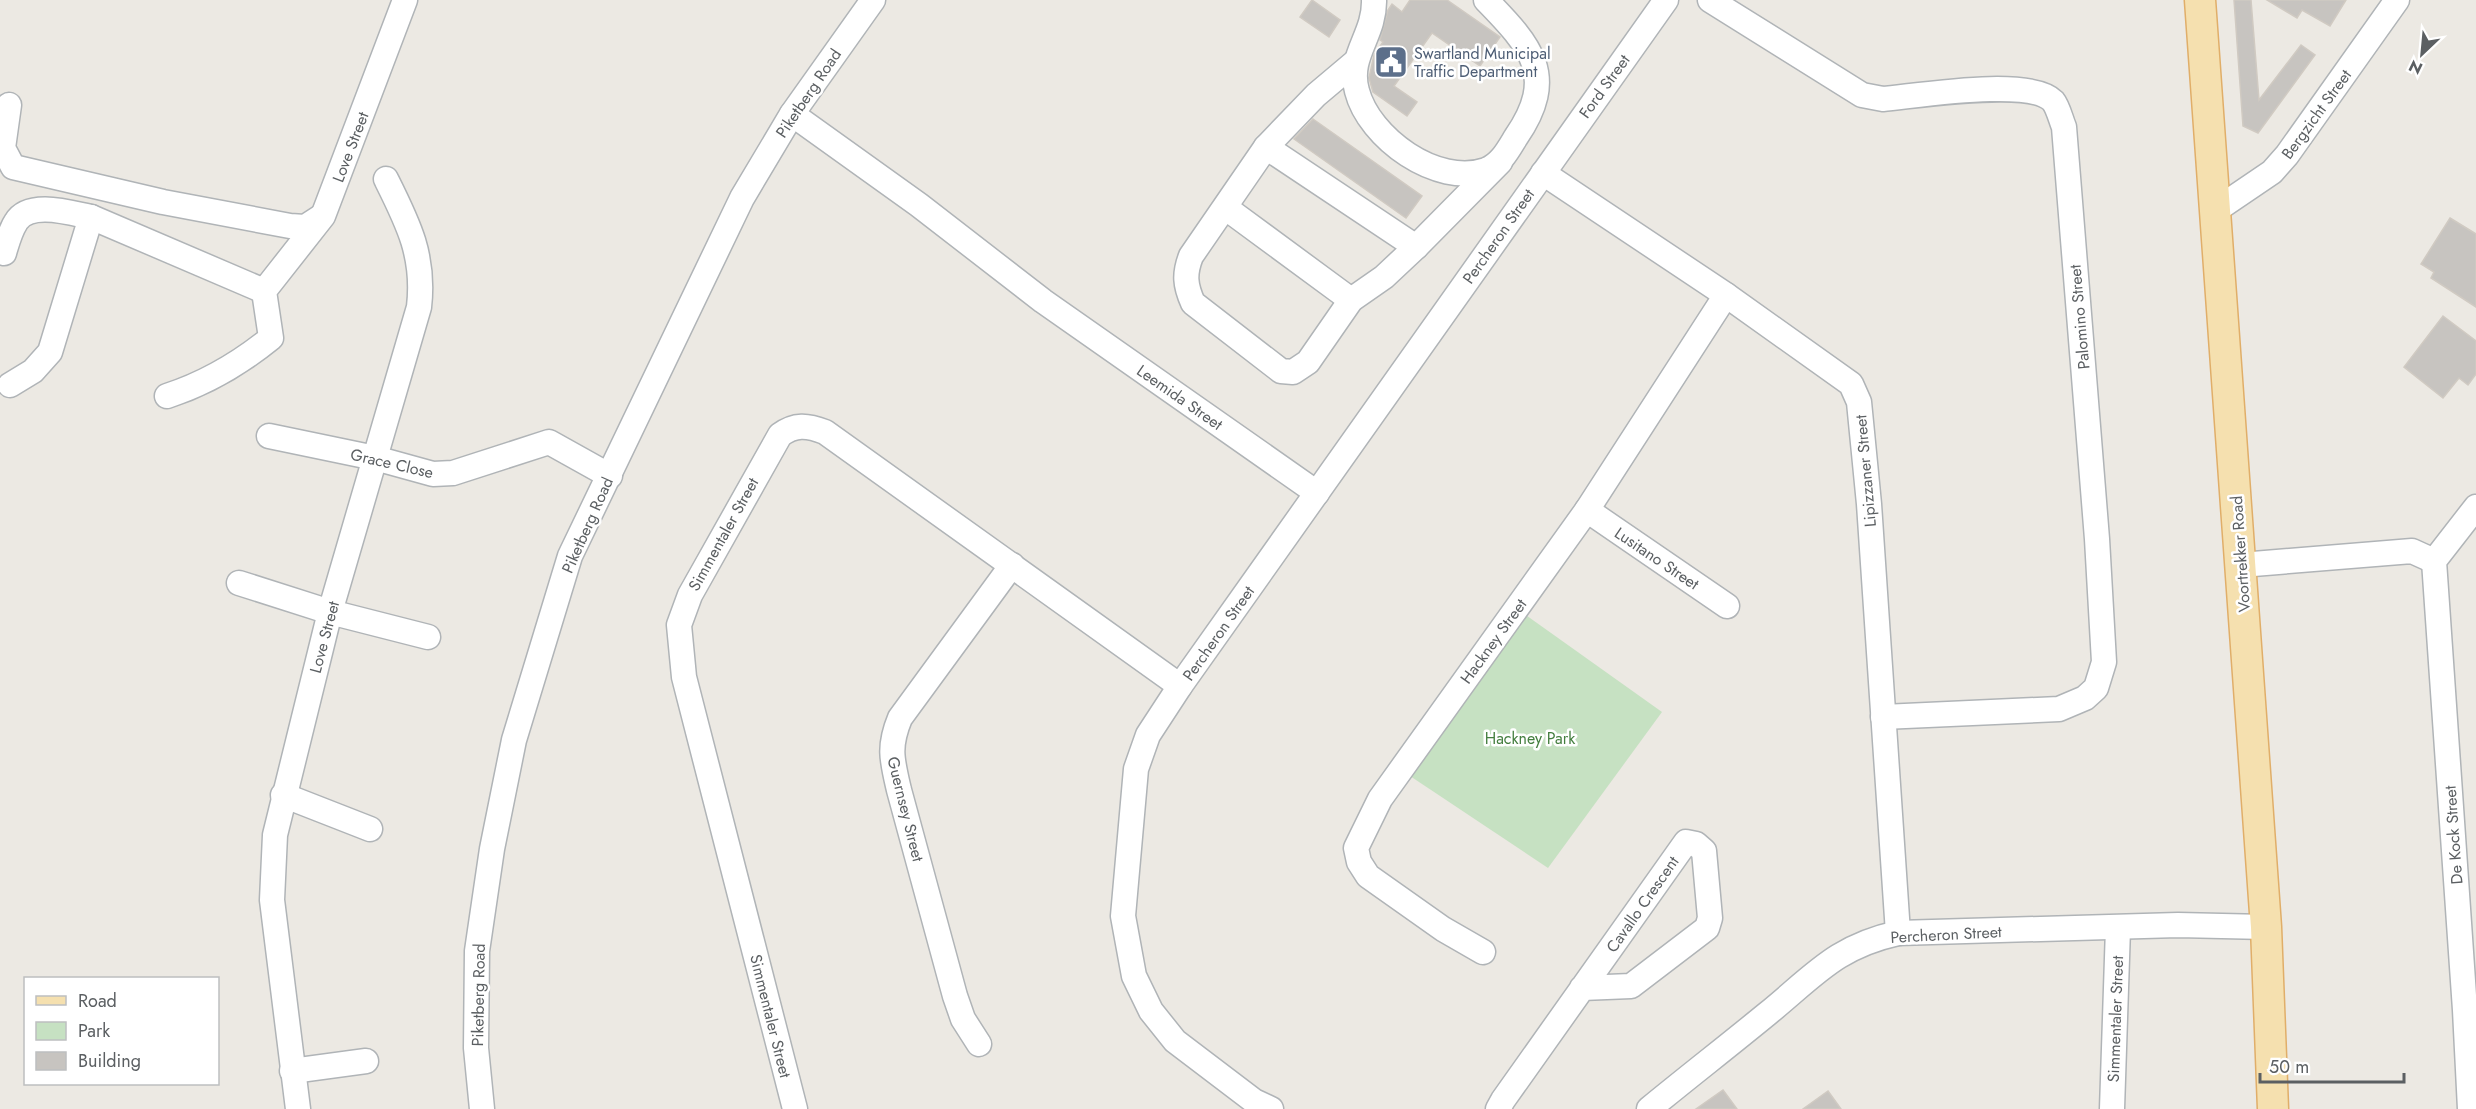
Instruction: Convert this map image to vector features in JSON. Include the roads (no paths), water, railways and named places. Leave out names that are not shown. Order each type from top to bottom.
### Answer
[{"type":"main road","name":"Voortrekker Road","points":[[2200,0],[2266,927],[2273,1109]]},
{"type":"street","name":"Love Street","points":[[264,291],[323,216],[405,0]]},
{"type":"street","name":"Piketberg Road","points":[[482,1109],[476,1048],[477,951],[492,849],[514,740],[570,556],[742,198],[792,114],[873,0]]},
{"type":"street","points":[[1371,28],[1374,0]]},
{"type":"street","points":[[1392,0],[1371,28],[1354,63],[1316,95],[1266,147],[1191,256],[1185,272],[1186,289],[1193,303],[1281,371],[1293,372],[1308,362],[1352,300],[1384,277],[1500,162],[1532,111],[1537,97],[1533,59],[1522,39],[1486,0]]},
{"type":"street","name":"Ford Street","points":[[1542,172],[1666,0]]},
{"type":"street","name":"Palomino Street","points":[[1710,0],[1862,95],[1883,99],[2011,88],[2041,94],[2054,101],[2064,127],[2097,539],[2104,662],[2096,688],[2085,698],[2059,709],[1883,717]]},
{"type":"street","name":"Bergzicht Street","points":[[2216,210],[2272,172],[2287,155],[2397,0]]},
{"type":"street","points":[[1354,63],[1356,86],[1364,111],[1378,129],[1413,158],[1445,171],[1467,173],[1483,171],[1500,162]]},
{"type":"street","points":[[9,105],[3,148],[13,167],[163,202],[290,226],[305,227],[323,216]]},
{"type":"street","name":"Leemida Street","points":[[792,114],[919,205],[1043,301],[1317,494]]},
{"type":"street","points":[[1266,147],[1416,247]]},
{"type":"street","name":"Lipizzaner Street","points":[[1542,172],[1726,295],[1851,384],[1859,402],[1869,504],[1898,933]]},
{"type":"street","name":"Percheron Street","points":[[1271,1109],[1242,1102],[1175,1041],[1151,1011],[1134,976],[1123,916],[1136,769],[1148,735],[1180,686],[1542,172]]},
{"type":"street","name":"Love Street","points":[[298,1109],[272,900],[275,835],[283,795],[330,612],[419,307],[422,281],[416,246],[386,179]]},
{"type":"street","points":[[1226,208],[1352,300]]},
{"type":"street","points":[[4,253],[16,221],[24,213],[35,210],[55,211],[91,217],[264,291],[271,338],[240,364],[195,387],[167,396]]},
{"type":"street","points":[[10,385],[33,371],[50,352],[91,217]]},
{"type":"street","name":"Hackney Street","points":[[1483,952],[1374,881],[1359,862],[1356,848],[1380,799],[1587,510],[1726,295]]},
{"type":"street","name":"Simmentaler Street","points":[[795,1109],[684,677],[679,625],[690,595],[780,435],[789,428],[802,425],[825,432],[1180,686]]},
{"type":"street","name":"Grace Close","points":[[269,436],[375,458],[433,474],[453,473],[549,442],[610,476]]},
{"type":"street","points":[[2241,565],[2412,551],[2434,561],[2476,507]]},
{"type":"street","name":"Lusitano Street","points":[[1587,510],[1727,606]]},
{"type":"street","name":"De Kock Street","points":[[2434,561],[2471,1011],[2470,1109]]},
{"type":"street","name":"Guernsey Street","points":[[979,1044],[963,1019],[955,996],[899,790],[891,757],[891,738],[900,718],[1012,565]]},
{"type":"street","points":[[239,583],[330,612],[428,637]]},
{"type":"street","points":[[283,795],[370,829]]},
{"type":"street","name":"Cavallo Crescent","points":[[1498,1109],[1582,988],[1686,842],[1701,847],[1704,851],[1710,918],[1707,928],[1631,986],[1582,988]]},
{"type":"street","name":"Percheron Street","points":[[1649,1109],[1775,1008],[1824,964],[1849,948],[1898,933],[2178,925],[2266,927]]},
{"type":"street","name":"Simmentaler Street","points":[[2112,1109],[2118,928]]},
{"type":"street","points":[[292,1071],[366,1061]]},
{"type":"place","name":"Swartland Municipal Traffic Department","points":[[1391,62]]},
{"type":"park label","name":"Hackney Park","points":[[1530,738]]}]
